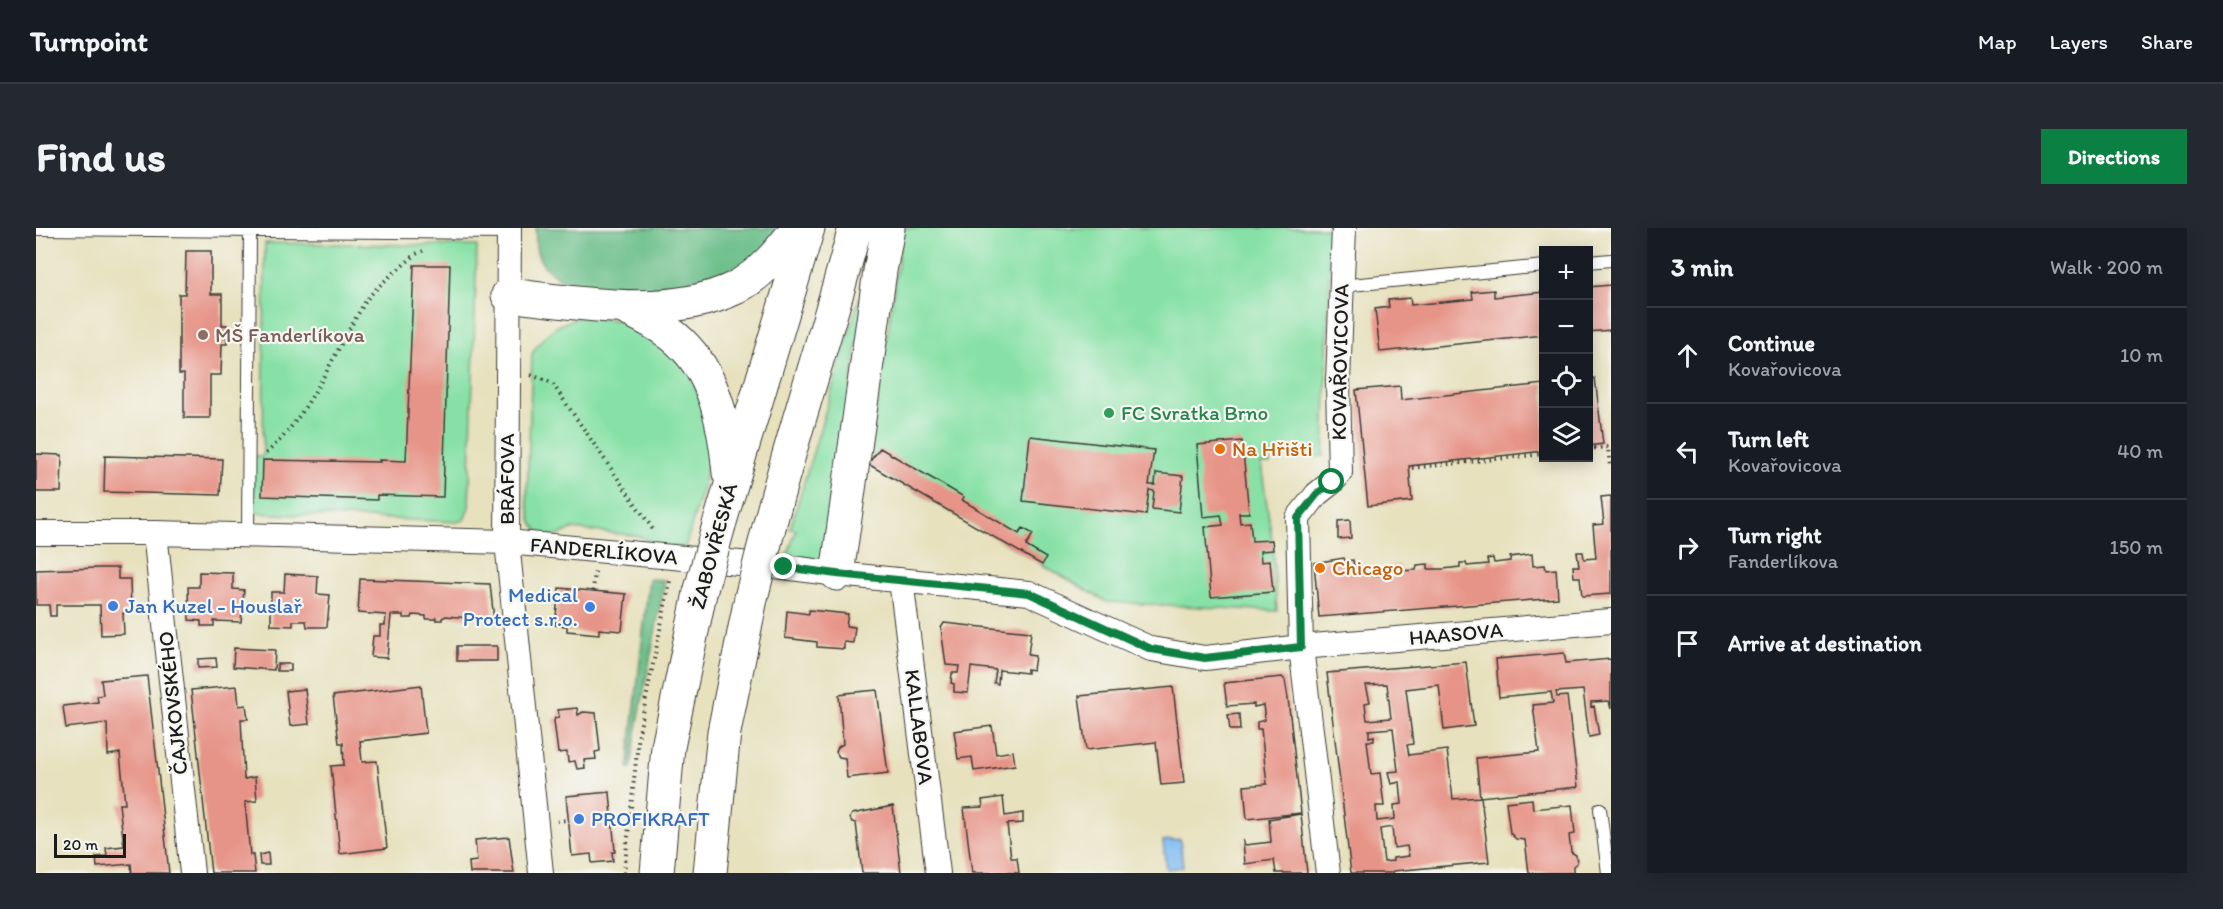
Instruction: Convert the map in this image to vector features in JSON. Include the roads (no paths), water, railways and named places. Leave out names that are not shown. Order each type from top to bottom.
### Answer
[{"type":"highway","points":[[508,295],[625,308],[680,303],[736,287],[766,266],[798,228]]},
{"type":"highway","name":"ŽABOVŘESKÁ","points":[[657,873],[668,747],[700,593],[730,483],[808,228]]},
{"type":"highway","points":[[710,873],[724,732],[751,598],[789,452],[832,317],[855,228]]},
{"type":"highway","points":[[832,317],[876,228]]},
{"type":"highway","points":[[837,574],[878,283],[888,228]]},
{"type":"highway","points":[[625,308],[667,331],[686,348],[696,361],[719,409],[727,444],[730,483]]},
{"type":"street","name":"KOVAŘOVICOVA","points":[[1328,873],[1301,647],[1298,518],[1317,494],[1340,473],[1338,382],[1344,228]]},
{"type":"street","name":"BRÁFOVA","points":[[509,230],[507,542],[541,873]]},
{"type":"street","name":"FANDERLÍKOVA","points":[[36,533],[155,533],[507,542],[784,567],[1029,593],[1151,649],[1205,658],[1301,647]]},
{"type":"street","name":"ČAJKOVSKÉHO","points":[[155,533],[192,873]]},
{"type":"street","name":"KALLABOVA","points":[[901,580],[938,873]]},
{"type":"street","name":"HAASOVA","points":[[1301,647],[1611,621]]},
{"type":"lane","points":[[36,229],[509,230]]},
{"type":"lane","points":[[248,536],[250,231]]},
{"type":"lane","points":[[1593,262],[1611,260]]},
{"type":"lane","points":[[1341,286],[1539,266]]},
{"type":"lane","points":[[1600,809],[1608,873]]},
{"type":"water","points":[[1180,839],[1183,867],[1166,869],[1163,841]]},
{"type":"place","name":"MŠ Fanderlíkova","points":[[203,335]]},
{"type":"place","name":"FC Svratka Brno","points":[[1109,413]]},
{"type":"place","name":"Na Hřišti","points":[[1220,449]]},
{"type":"place","name":"Chicago","points":[[1320,568]]},
{"type":"place","name":"Jan Kuzel - Houslař","points":[[113,606]]},
{"type":"place","name":"Medical Protect s.r.o.","points":[[590,607]]},
{"type":"place","name":"PROFIKRAFT","points":[[579,819]]}]
